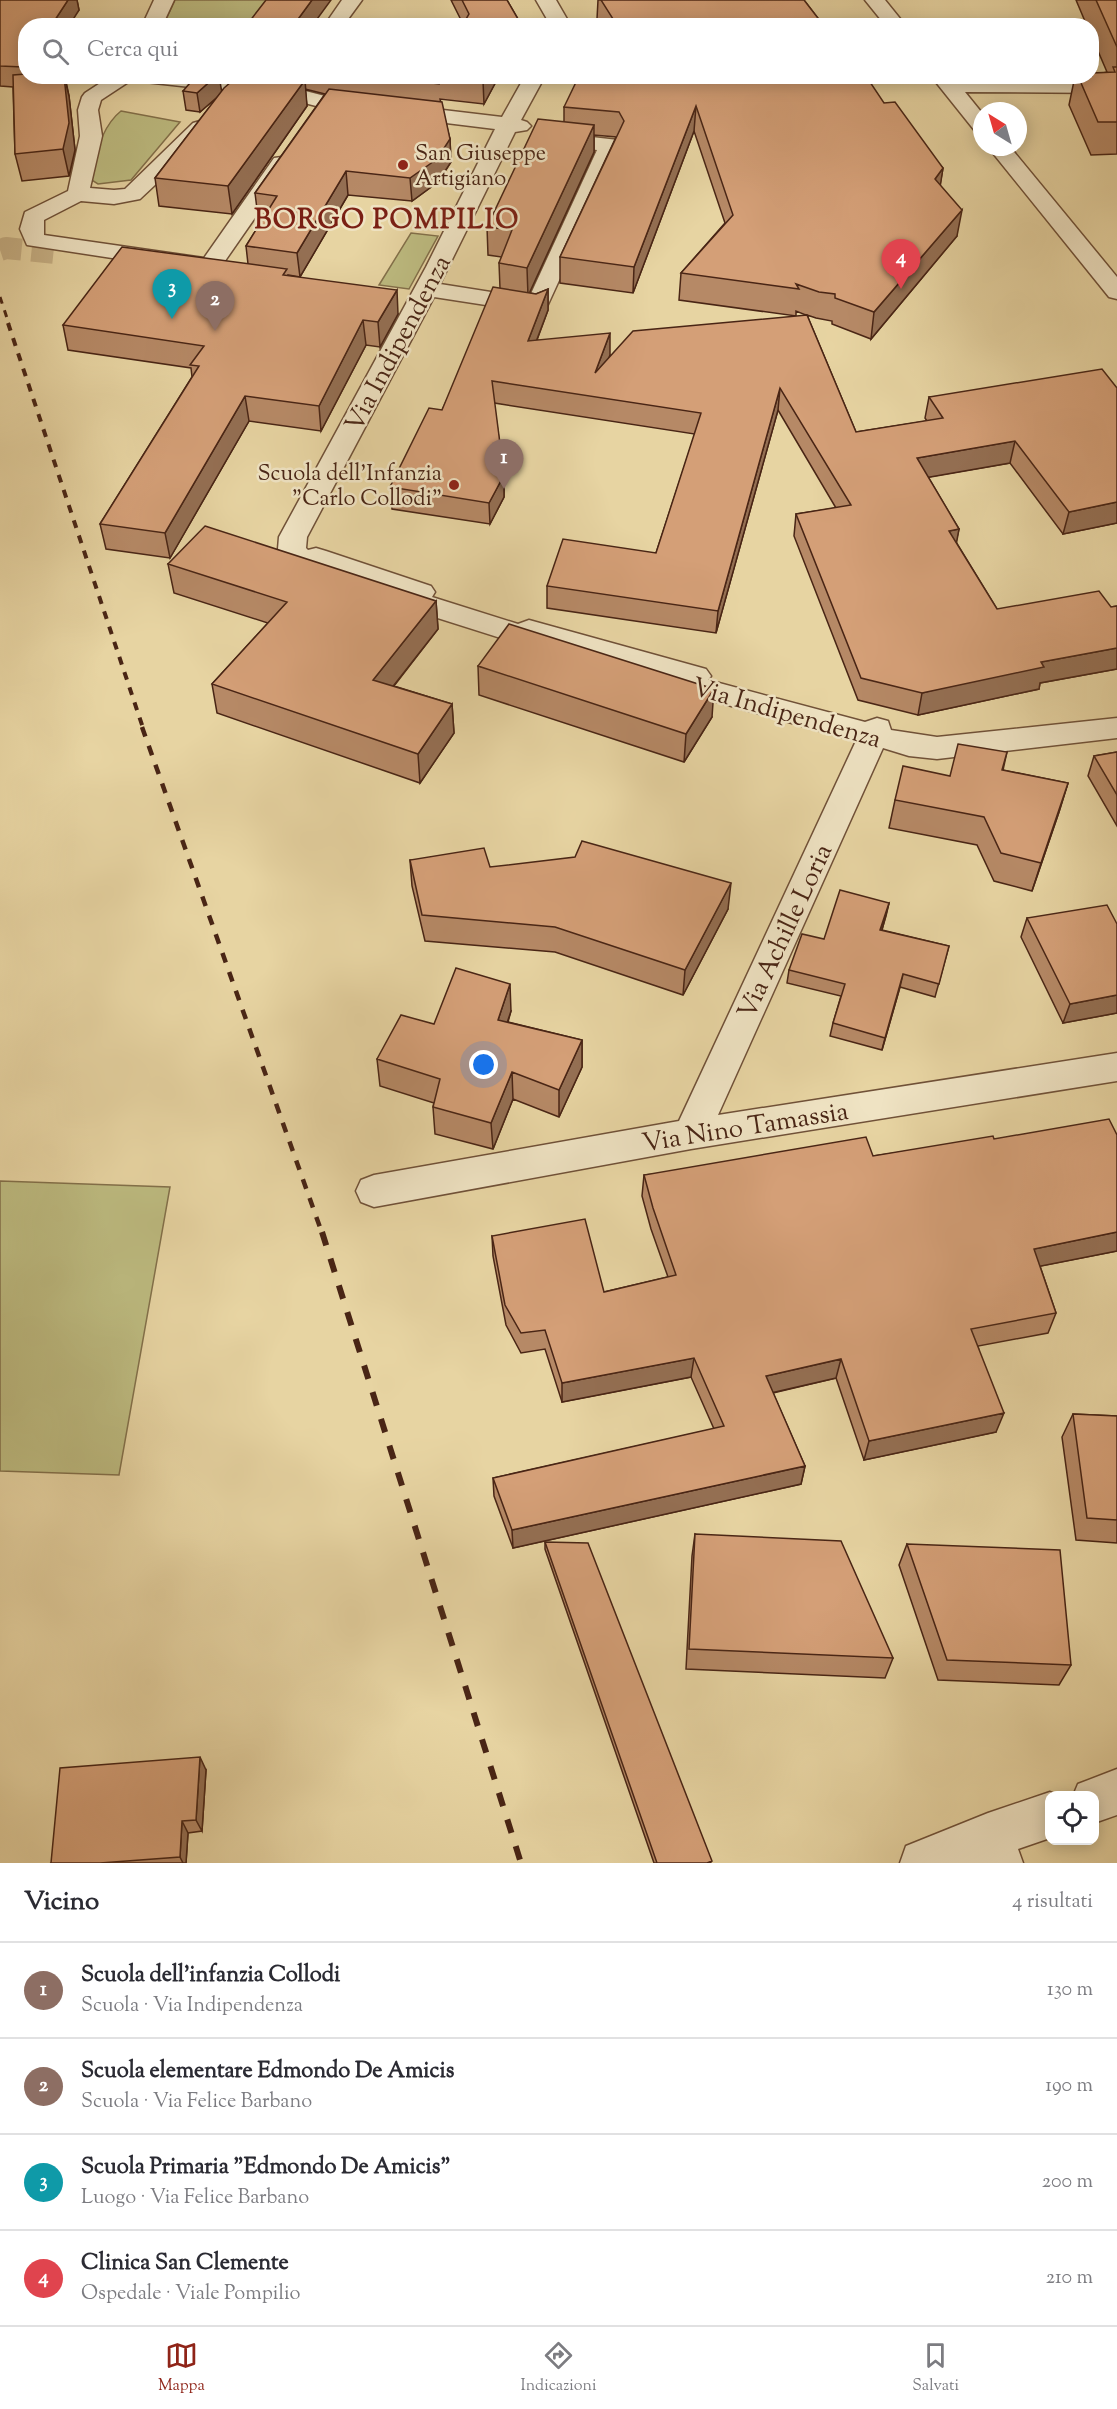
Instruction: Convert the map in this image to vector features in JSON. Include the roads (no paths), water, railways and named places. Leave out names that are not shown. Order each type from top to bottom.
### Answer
[{"type":"street","points":[[156,18],[164,0]]},
{"type":"street","points":[[339,18],[352,0]]},
{"type":"street","points":[[536,0],[546,18]]},
{"type":"street","points":[[546,0],[556,18]]},
{"type":"street","points":[[875,0],[890,18]]},
{"type":"street","points":[[78,194],[92,136],[88,110],[92,97],[113,84]]},
{"type":"street","points":[[210,84],[243,88],[288,84],[324,102],[515,129],[610,146],[537,306],[418,297]]},
{"type":"street","name":"Via Indipendenza","points":[[515,129],[532,84]]},
{"type":"street","name":"Via Indipendenza","points":[[541,84],[418,297],[304,546],[319,559],[532,630],[874,732],[909,745],[937,748],[1117,728]]},
{"type":"street","points":[[947,84],[973,116]]},
{"type":"street","points":[[1031,84],[1117,87]]},
{"type":"street","points":[[216,272],[35,240],[31,229],[33,216],[78,194],[114,197],[132,194],[243,88]]},
{"type":"street","points":[[310,122],[324,102]]},
{"type":"street","points":[[216,272],[297,141]]},
{"type":"street","points":[[1006,156],[1117,292]]},
{"type":"street","points":[[55,253],[216,272]]},
{"type":"street","name":"Via Indipendenza","points":[[874,732],[935,737],[1117,716]]},
{"type":"street","name":"Via Achille Loria","points":[[691,1134],[874,732]]},
{"type":"street","name":"Via Nino Tamassia","points":[[374,1191],[691,1134],[1117,1067]]},
{"type":"street","points":[[1099,1799],[1117,1792]]},
{"type":"street","points":[[923,1863],[994,1849],[1045,1818]]},
{"type":"tunnel","points":[[0,250],[6,248],[55,253]]},
{"type":"railway","points":[[0,297],[9,324]]},
{"type":"railway","points":[[8,323],[143,728]]},
{"type":"railway","points":[[142,727],[322,1233]]},
{"type":"railway","points":[[322,1232],[521,1863]]},
{"type":"place","name":"San Giuseppe Artigiano","points":[[403,165]]},
{"type":"place","name":"Clinica San Clemente","points":[[901,289]]},
{"type":"place","name":"Scuola Primaria \"Edmondo De Amicis\"","points":[[172,319]]},
{"type":"place","name":"Scuola elementare Edmondo De Amicis","points":[[215,331]]},
{"type":"place","name":"Scuola dell'Infanzia \"Carlo Collodi\"","points":[[454,485]]},
{"type":"place","name":"Scuola dell'infanzia Collodi","points":[[504,489]]},
{"type":"district","name":"BORGO POMPILIO","points":[[387,219]]}]
